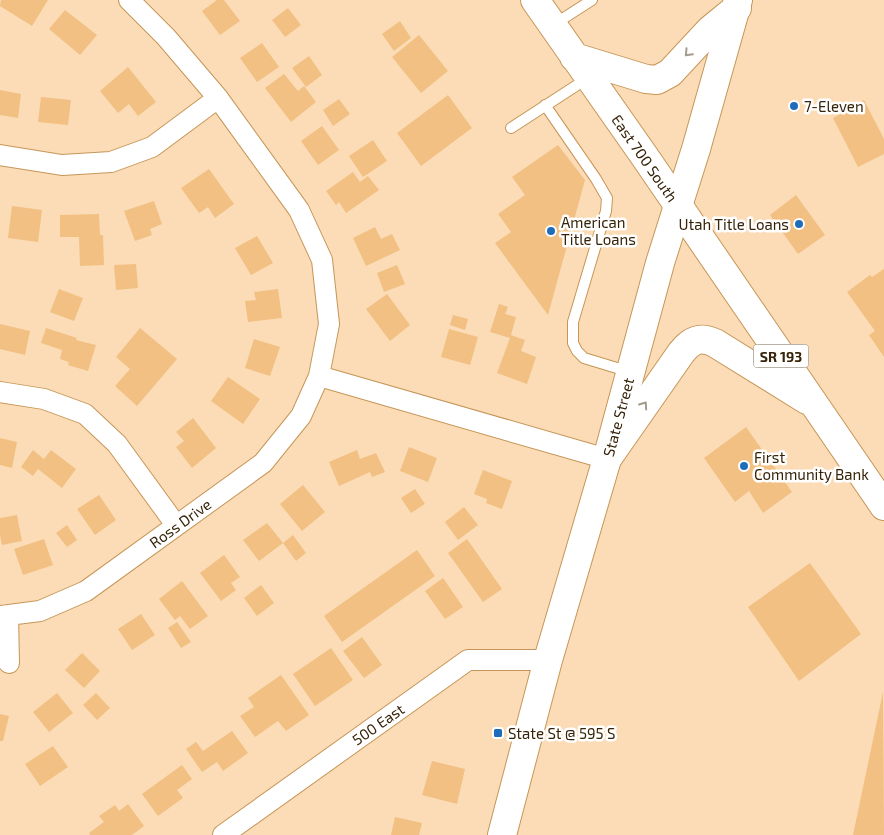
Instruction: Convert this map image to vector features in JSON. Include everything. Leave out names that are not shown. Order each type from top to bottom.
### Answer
[{"type":"main road","name":"SR 193","points":[[535,0],[581,67]]},
{"type":"main road","points":[[581,67],[657,80],[670,73],[719,33],[738,4]]},
{"type":"main road","name":"State Street","points":[[502,835],[548,660],[607,459],[660,263],[678,206],[719,33]]},
{"type":"main road","name":"East 700 South","points":[[581,67],[884,506]]},
{"type":"main road","points":[[607,459],[681,353],[689,343],[698,339],[715,343],[816,406]]},
{"type":"street","name":"Ross Drive","points":[[4,616],[40,611],[86,591],[263,462],[301,416],[319,376],[329,324],[322,260],[299,210],[218,98],[166,37],[129,0]]},
{"type":"street","points":[[0,155],[62,165],[111,162],[152,147],[218,98]]},
{"type":"street","points":[[319,376],[607,459]]},
{"type":"street","points":[[0,392],[44,399],[84,414],[117,444],[176,525]]},
{"type":"street","points":[[4,616],[10,662]]},
{"type":"street","name":"500 East","points":[[223,835],[468,660],[548,660]]},
{"type":"lane","points":[[553,25],[592,0]]},
{"type":"lane","points":[[511,128],[545,105],[581,67]]},
{"type":"lane","points":[[545,105],[607,198],[606,211],[573,322],[573,343],[577,351],[584,358],[631,372]]},
{"type":"building","points":[[1,0],[48,0],[32,26],[0,6]]},
{"type":"building","points":[[217,0],[224,0],[240,21],[220,35],[202,11]]},
{"type":"building","points":[[288,8],[301,25],[285,37],[272,20]]},
{"type":"building","points":[[65,10],[97,35],[80,55],[49,29]]},
{"type":"building","points":[[400,21],[411,38],[394,51],[382,34]]},
{"type":"building","points":[[419,35],[448,71],[421,93],[392,57]]},
{"type":"building","points":[[262,43],[279,67],[257,82],[240,58]]},
{"type":"building","points":[[309,56],[322,75],[306,87],[292,68]]},
{"type":"building","points":[[128,67],[156,102],[138,116],[129,104],[118,113],[100,91]]},
{"type":"building","points":[[284,74],[298,91],[304,86],[316,102],[291,122],[265,88]]},
{"type":"building","points":[[0,90],[21,94],[18,118],[0,115]]},
{"type":"building","points":[[448,95],[472,128],[421,166],[397,133]]},
{"type":"building","points":[[41,97],[71,100],[68,125],[38,122]]},
{"type":"building","points":[[339,99],[350,114],[333,126],[323,110]]},
{"type":"building","points":[[864,100],[884,139],[884,154],[858,167],[833,118]]},
{"type":"building","points":[[322,126],[339,150],[318,165],[301,141]]},
{"type":"building","points":[[373,140],[387,161],[363,177],[349,156]]},
{"type":"building","points":[[558,145],[585,180],[548,315],[495,243],[511,232],[498,214],[525,195],[512,177]]},
{"type":"building","points":[[209,169],[234,204],[215,218],[208,207],[199,213],[181,188]]},
{"type":"building","points":[[353,172],[360,182],[368,176],[379,190],[346,213],[339,202],[336,205],[326,191]]},
{"type":"building","points":[[796,195],[825,235],[798,254],[770,215]]},
{"type":"building","points":[[154,201],[162,224],[150,229],[152,235],[135,241],[124,211]]},
{"type":"building","points":[[12,206],[42,210],[38,242],[8,238]]},
{"type":"building","points":[[99,214],[100,235],[103,235],[104,265],[80,266],[79,237],[60,237],[60,215]]},
{"type":"building","points":[[375,227],[381,239],[392,234],[400,250],[366,266],[353,238]]},
{"type":"building","points":[[257,236],[273,263],[251,275],[235,248]]},
{"type":"building","points":[[136,264],[138,288],[116,290],[114,265]]},
{"type":"building","points":[[397,265],[405,284],[384,292],[377,273]]},
{"type":"building","points":[[884,269],[884,357],[869,335],[875,331],[847,292],[870,275],[872,277]]},
{"type":"building","points":[[59,289],[83,298],[74,321],[50,312]]},
{"type":"building","points":[[278,289],[282,318],[248,322],[245,301],[256,300],[254,292]]},
{"type":"building","points":[[387,294],[410,325],[390,341],[366,309]]},
{"type":"building","points":[[499,304],[508,307],[505,314],[516,317],[511,335],[525,340],[521,351],[536,357],[527,384],[497,373],[510,338],[490,332]]},
{"type":"building","points":[[453,315],[468,319],[465,330],[450,325]]},
{"type":"building","points":[[0,324],[30,331],[25,355],[0,349]]},
{"type":"building","points":[[46,328],[77,338],[76,340],[96,345],[88,371],[68,365],[69,362],[60,359],[62,350],[41,343]]},
{"type":"building","points":[[140,328],[177,359],[137,406],[115,386],[130,369],[116,357]]},
{"type":"building","points":[[449,329],[478,337],[470,365],[441,357]]},
{"type":"building","points":[[254,339],[280,347],[270,376],[245,368]]},
{"type":"building","points":[[228,377],[260,399],[243,424],[211,401]]},
{"type":"building","points":[[193,418],[216,448],[192,468],[176,447],[184,441],[176,432]]},
{"type":"building","points":[[746,427],[792,492],[763,513],[749,491],[735,502],[704,458]]},
{"type":"building","points":[[0,438],[17,442],[12,468],[0,465]]},
{"type":"building","points":[[409,447],[437,458],[428,482],[400,471]]},
{"type":"building","points":[[33,450],[44,459],[51,450],[76,469],[62,488],[38,469],[33,476],[21,467]]},
{"type":"building","points":[[357,450],[360,459],[376,453],[385,472],[372,477],[370,472],[339,486],[329,462]]},
{"type":"building","points":[[483,470],[512,481],[502,509],[486,503],[487,499],[474,494]]},
{"type":"building","points":[[303,485],[325,512],[302,531],[280,504]]},
{"type":"building","points":[[415,489],[425,504],[411,513],[401,498]]},
{"type":"building","points":[[99,495],[116,520],[95,535],[77,509]]},
{"type":"building","points":[[464,507],[478,525],[458,540],[445,522]]},
{"type":"building","points":[[17,515],[22,541],[2,545],[0,518]]},
{"type":"building","points":[[267,523],[283,543],[259,561],[243,540]]},
{"type":"building","points":[[67,525],[77,540],[67,547],[56,533]]},
{"type":"building","points":[[293,535],[306,553],[296,561],[283,543]]},
{"type":"building","points":[[44,539],[53,565],[23,575],[14,549]]},
{"type":"building","points":[[467,539],[502,589],[483,602],[448,553]]},
{"type":"building","points":[[417,550],[435,576],[342,642],[324,616]]},
{"type":"building","points":[[224,555],[240,577],[231,583],[236,590],[221,601],[200,573]]},
{"type":"building","points":[[810,563],[861,634],[799,681],[748,607]]},
{"type":"building","points":[[443,578],[463,607],[445,619],[425,591]]},
{"type":"building","points":[[182,581],[208,616],[190,629],[180,616],[175,620],[159,599]]},
{"type":"building","points":[[261,585],[274,603],[257,616],[244,598]]},
{"type":"building","points":[[141,614],[155,635],[132,650],[118,629]]},
{"type":"building","points":[[177,622],[191,642],[181,648],[168,628]]},
{"type":"building","points":[[362,637],[382,665],[364,678],[343,651]]},
{"type":"building","points":[[331,648],[353,680],[315,706],[293,674]]},
{"type":"building","points":[[82,653],[100,671],[84,688],[65,670]]},
{"type":"building","points":[[281,675],[309,715],[286,731],[278,721],[255,737],[240,716],[254,707],[248,698]]},
{"type":"building","points":[[883,692],[884,835],[853,835]]},
{"type":"building","points":[[57,693],[73,713],[49,732],[33,712]]},
{"type":"building","points":[[96,693],[110,708],[97,720],[83,705]]},
{"type":"building","points":[[0,714],[9,716],[3,741],[0,741]]},
{"type":"building","points":[[232,731],[248,753],[223,771],[217,762],[202,772],[186,749],[196,742],[203,751]]},
{"type":"building","points":[[53,746],[68,767],[40,786],[25,764]]},
{"type":"building","points":[[432,761],[465,769],[457,804],[422,795]]},
{"type":"building","points":[[182,765],[192,779],[177,790],[183,798],[158,816],[142,794]]},
{"type":"building","points":[[128,804],[144,826],[132,835],[90,835],[89,833],[104,822],[99,816],[115,805],[119,811]]},
{"type":"building","points":[[395,817],[422,823],[419,835],[391,835]]},
{"type":"place","name":"7-Eleven","points":[[794,106]]},
{"type":"place","name":"Utah Title Loans","points":[[799,224]]},
{"type":"place","name":"American Title Loans","points":[[551,231]]},
{"type":"place","name":"First Community Bank","points":[[744,466]]},
{"type":"place","name":"State St @ 595 S","points":[[498,733]]}]
